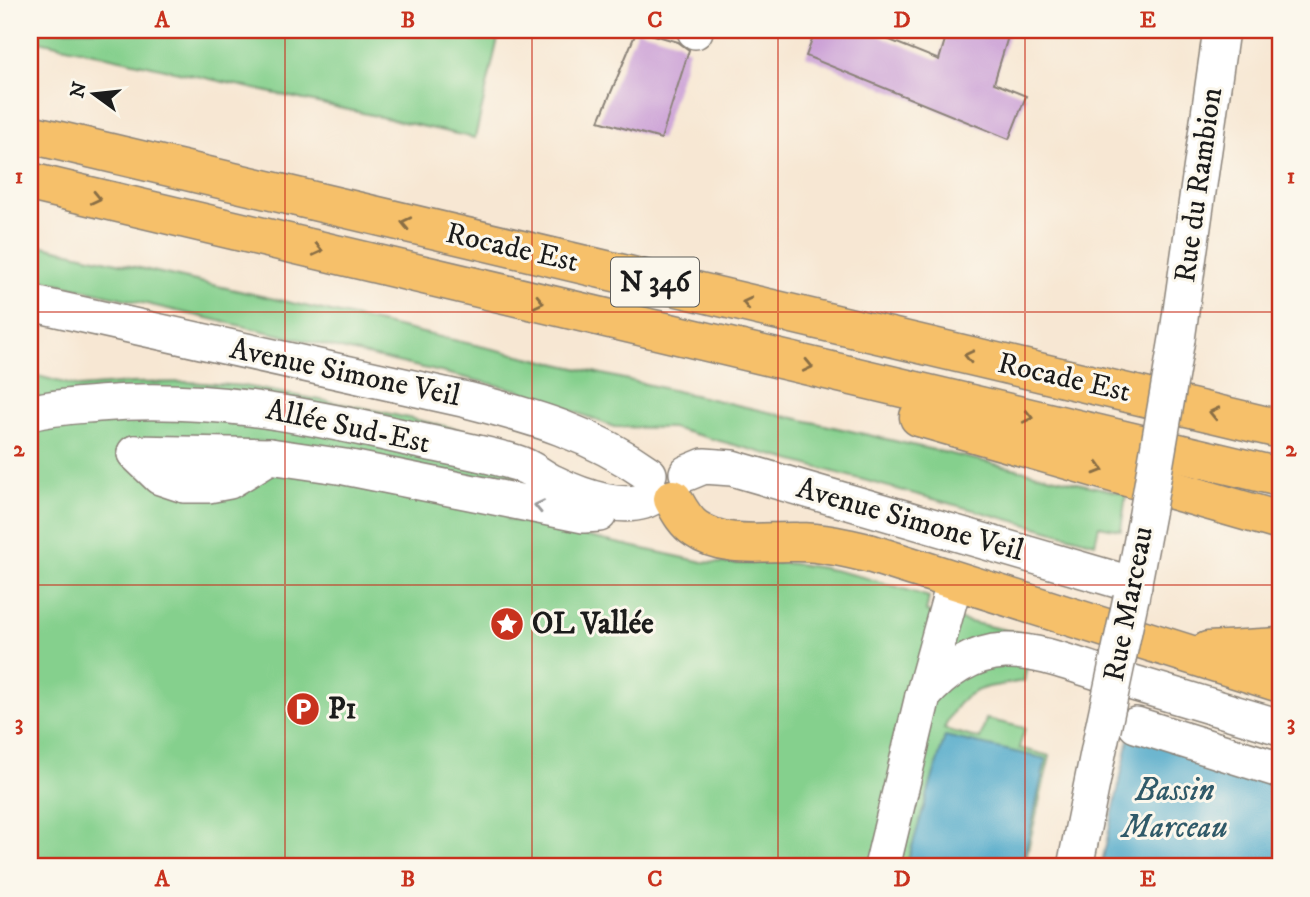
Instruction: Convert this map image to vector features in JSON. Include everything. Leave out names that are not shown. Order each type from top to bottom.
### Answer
[{"type":"highway","name":"Rocade Est","points":[[30,134],[1280,429]]},
{"type":"highway","name":"Rocade Est","points":[[30,182],[1280,477]]},
{"type":"highway","points":[[890,385],[916,416],[1280,521]]},
{"type":"highway","points":[[659,489],[696,530],[716,537],[740,542],[824,543],[872,554],[1280,683]]},
{"type":"highway","points":[[1188,652],[1280,647]]},
{"type":"street","name":"Rue du Rambion","points":[[1177,339],[1221,30]]},
{"type":"street","name":"Avenue Simone Veil","points":[[30,303],[538,418],[594,442],[659,489],[705,467],[732,468],[1133,592]]},
{"type":"street","name":"Rue Marceau","points":[[1075,867],[1119,727],[1133,592],[1177,339]]},
{"type":"street","name":"Allée Sud-Est","points":[[30,413],[47,408],[132,401],[249,406],[313,417],[520,463],[567,489],[610,502],[659,489]]},
{"type":"street","points":[[249,406],[275,423],[293,442],[345,467]]},
{"type":"street","points":[[270,457],[229,481],[208,485],[184,485],[160,477],[135,453],[157,437],[168,435],[229,440],[270,457],[345,467],[584,515],[609,513],[659,489]]},
{"type":"street","points":[[882,867],[923,696],[924,649],[955,580]]},
{"type":"street","points":[[924,649],[1004,651],[1053,659],[1280,727]]},
{"type":"street","points":[[923,696],[939,677],[957,666],[1004,651]]},
{"type":"street","points":[[1119,727],[1280,770]]},
{"type":"green space","points":[[30,30],[500,30],[475,138],[30,39]]},
{"type":"green space","points":[[30,243],[1126,494],[1121,530],[1099,526],[1095,543],[672,428],[614,427],[518,390],[30,277]]},
{"type":"green space","name":"OL Vallée","points":[[30,374],[80,387],[188,382],[244,386],[364,408],[524,444],[516,477],[522,482],[521,487],[513,490],[507,519],[703,562],[785,563],[840,572],[929,597],[926,612],[1032,636],[1024,681],[985,688],[966,697],[958,704],[944,729],[980,739],[986,719],[1025,728],[1019,748],[1050,756],[1024,867],[30,867]]},
{"type":"water","name":"Bassin Marceau","points":[[1130,734],[1280,786],[1280,867],[1101,867]]},
{"type":"water","points":[[945,736],[1046,759],[1022,867],[906,867]]},
{"type":"building","points":[[637,30],[678,42],[689,50],[661,139],[599,121]]},
{"type":"building","points":[[816,30],[879,30],[877,35],[939,60],[948,30],[1010,30],[994,83],[1026,96],[1009,139],[806,56]]},
{"type":"place","name":"OL Vallée","points":[[507,624]]},
{"type":"place","name":"P1","points":[[303,709]]}]
